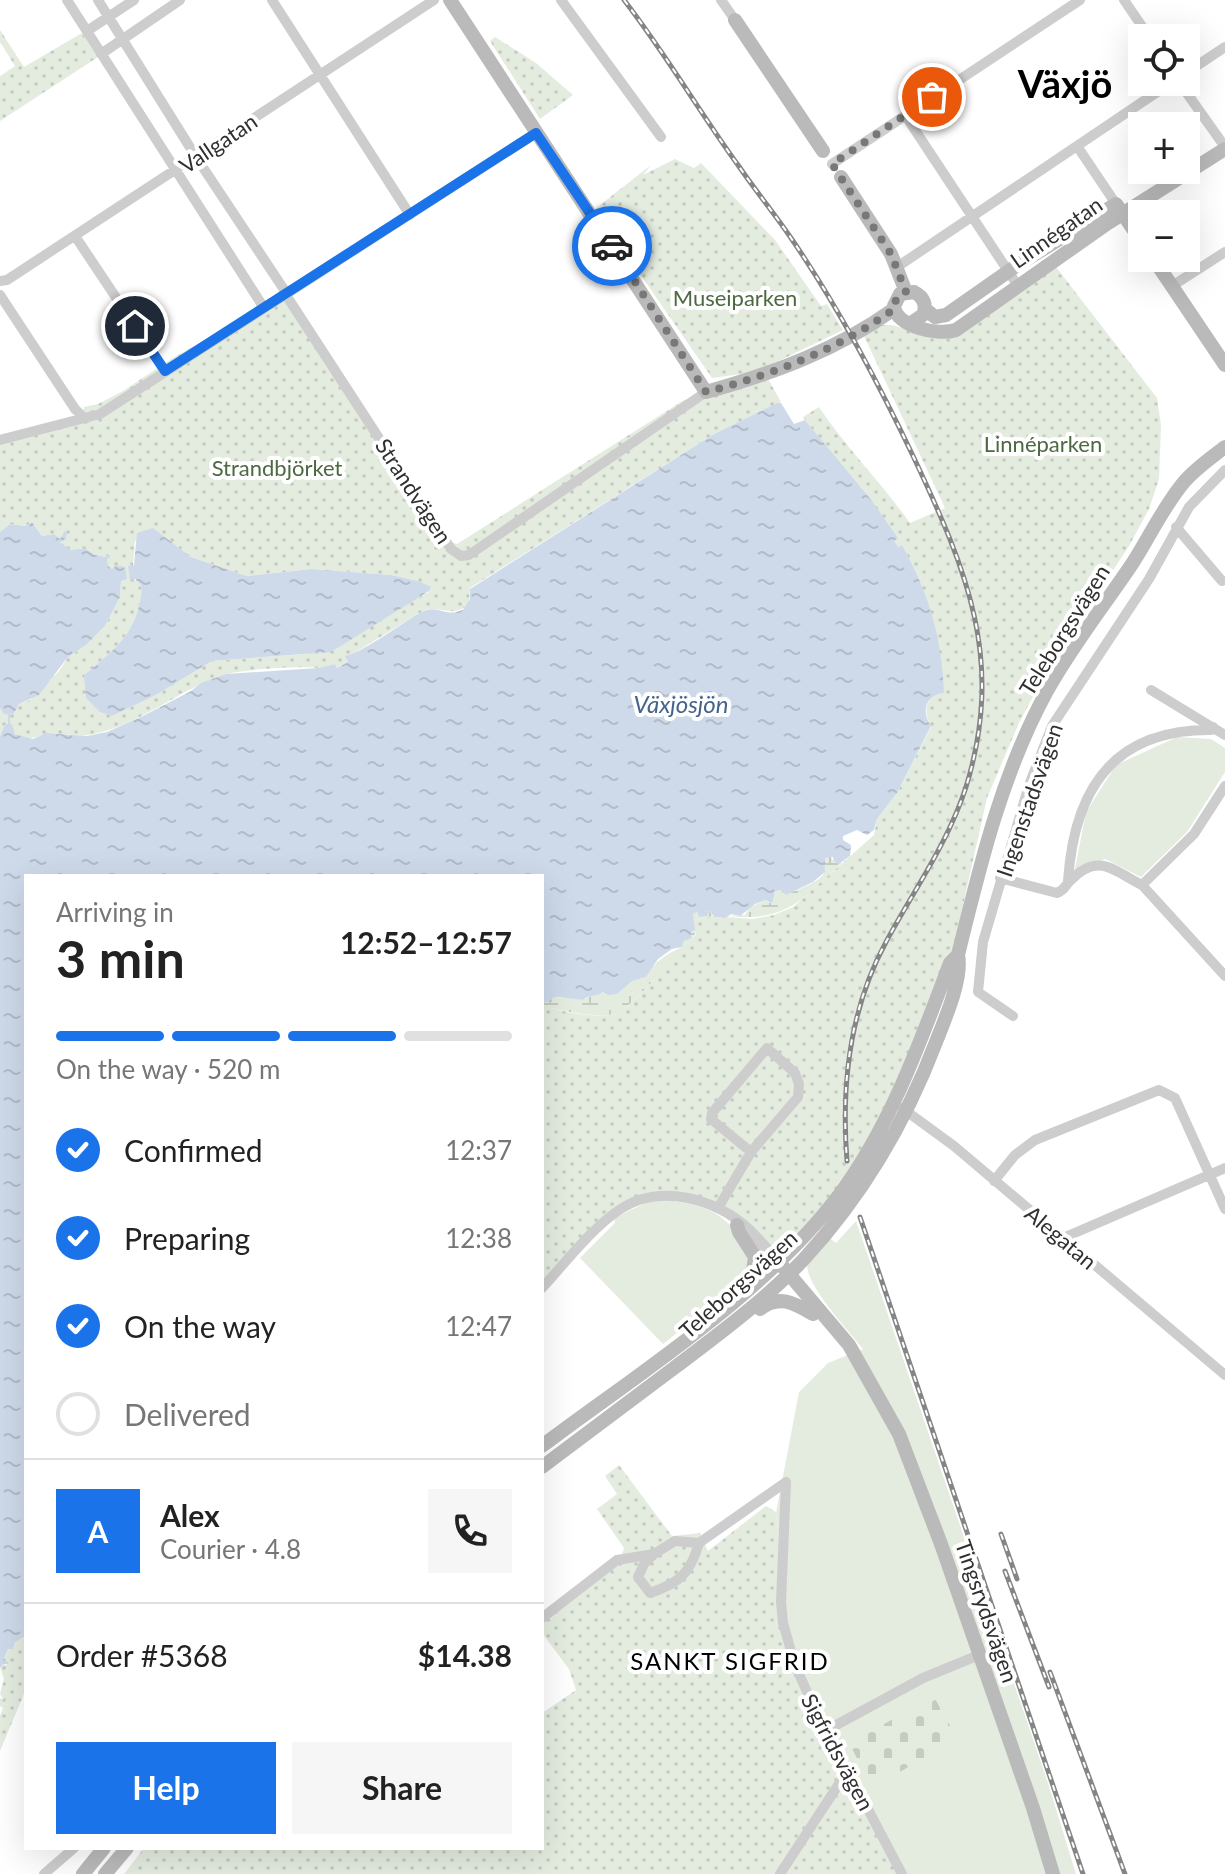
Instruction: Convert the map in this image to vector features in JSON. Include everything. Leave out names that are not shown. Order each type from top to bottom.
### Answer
[{"type":"street","points":[[67,0],[264,308]]},
{"type":"street","points":[[98,0],[121,41],[286,294]]},
{"type":"street","points":[[87,31],[134,0]]},
{"type":"street","points":[[101,54],[180,0]]},
{"type":"street","points":[[272,0],[410,215]]},
{"type":"street","name":"Vallgatan","points":[[0,281],[7,280],[177,171],[434,0]]},
{"type":"street","points":[[450,0],[706,392],[770,373],[828,349],[856,336],[894,309]]},
{"type":"street","points":[[561,0],[661,137]]},
{"type":"street","points":[[721,0],[837,171],[897,267],[904,269],[910,292]]},
{"type":"street","points":[[837,171],[905,115],[1080,0]]},
{"type":"street","points":[[1124,0],[1140,24]]},
{"type":"street","points":[[1200,64],[1225,47]]},
{"type":"street","points":[[897,267],[1151,96]]},
{"type":"street","points":[[1189,96],[1225,148]]},
{"type":"street","points":[[905,115],[1018,286]]},
{"type":"street","points":[[0,440],[100,414],[536,133]]},
{"type":"street","points":[[1077,146],[1128,221]]},
{"type":"street","name":"Linnégatan","points":[[925,309],[940,318],[1009,271],[1225,148]]},
{"type":"street","name":"Linnégatan","points":[[911,323],[931,332],[956,330],[1119,208]]},
{"type":"street","points":[[75,236],[165,371]]},
{"type":"street","points":[[1172,286],[1225,252]]},
{"type":"street","points":[[1162,272],[1225,365]]},
{"type":"street","points":[[910,292],[922,297],[925,309],[919,319],[911,323],[900,320],[894,309],[896,299],[910,292]]},
{"type":"street","name":"Strandvägen","points":[[286,294],[451,549],[461,556],[469,555],[706,392]]},
{"type":"street","points":[[0,295],[75,409],[85,419]]},
{"type":"street","points":[[1220,450],[1225,471]]},
{"type":"street","name":"Teleborgsvägen","points":[[544,1465],[731,1325],[810,1251],[861,1186],[907,1111],[948,1009],[960,965],[958,955],[998,804],[1046,693],[1174,495],[1192,473],[1220,450]]},
{"type":"street","name":"Ingenstadsvägen","points":[[1013,1016],[982,998],[977,986],[983,942],[1000,878],[1040,754],[1052,726],[1149,579],[1189,507],[1225,471]]},
{"type":"street","points":[[1176,527],[1222,581]]},
{"type":"street","points":[[1151,690],[1225,735]]},
{"type":"street","points":[[1068,881],[1074,833],[1093,786],[1103,772],[1115,760],[1145,741],[1170,732],[1211,730],[1213,727]]},
{"type":"street","points":[[1142,885],[1194,834],[1225,786]]},
{"type":"street","points":[[1000,878],[1053,894],[1061,892],[1068,881],[1084,869],[1111,866],[1142,885],[1225,976]]},
{"type":"street","name":"Teleborgsvägen","points":[[544,1445],[697,1330],[751,1285],[797,1243],[845,1187],[894,1103],[950,963],[958,955]]},
{"type":"street","points":[[718,1208],[751,1152],[798,1097],[799,1084],[795,1073],[767,1048],[712,1113],[711,1119],[751,1152]]},
{"type":"street","points":[[994,1181],[1015,1155],[1035,1140],[1159,1090],[1175,1098],[1225,1209]]},
{"type":"street","name":"Alegatan","points":[[894,1103],[954,1146],[1225,1375]]},
{"type":"street","points":[[1063,1238],[1225,1168]]},
{"type":"street","points":[[544,1286],[612,1215],[636,1201],[652,1197],[683,1196],[718,1208],[775,1263]]},
{"type":"street","points":[[734,1221],[755,1257],[751,1285]]},
{"type":"street","points":[[810,1251],[806,1278],[820,1315]]},
{"type":"street","name":"Tingsrydsvägen","points":[[775,1263],[849,1345],[884,1404],[910,1461],[1033,1808],[1053,1874]]},
{"type":"street","points":[[731,1325],[775,1300],[789,1301],[820,1315]]},
{"type":"street","name":"Sigfridsvägen","points":[[699,1543],[786,1482],[781,1602],[783,1623],[795,1665],[902,1874]]},
{"type":"street","points":[[675,1541],[699,1543],[693,1567],[665,1588],[650,1593],[638,1577],[644,1564],[675,1541]]},
{"type":"street","points":[[544,1616],[617,1560],[654,1554]]},
{"type":"street","points":[[827,1730],[923,1678],[979,1655]]},
{"type":"street","points":[[780,1874],[848,1770]]},
{"type":"street","points":[[44,1874],[72,1850]]},
{"type":"street","points":[[98,1850],[108,1870],[125,1850]]},
{"type":"street","points":[[83,1874],[98,1850]]},
{"type":"green space","points":[[0,30],[24,67],[82,33],[98,57],[0,121],[0,76],[15,66],[0,42]]},
{"type":"green space","points":[[495,37],[536,63],[573,95],[540,119],[490,41]]},
{"type":"green space","name":"Museiparken","points":[[675,159],[694,168],[701,163],[775,240],[821,306],[827,304],[843,330],[756,372],[712,378],[595,209],[651,165],[643,175]]},
{"type":"green space","name":"Linnéparken","points":[[1056,267],[1157,398],[1161,425],[1159,479],[1149,509],[1129,546],[1046,672],[1019,723],[987,798],[950,963],[912,1063],[845,1187],[772,1266],[730,1217],[683,1196],[623,1207],[544,1286],[544,1011],[550,1008],[593,1015],[618,1013],[696,934],[694,920],[713,916],[752,919],[793,907],[874,835],[877,819],[897,793],[931,727],[927,706],[932,698],[944,693],[923,599],[911,562],[902,545],[898,547],[893,541],[897,538],[803,417],[819,407],[910,523],[945,508],[864,336],[881,325],[892,325],[932,336]]},
{"type":"green space","name":"Strandbjörket","points":[[290,293],[448,541],[457,544],[684,400],[767,377],[781,402],[714,434],[470,588],[469,603],[463,608],[423,611],[346,658],[348,662],[337,668],[335,664],[318,668],[273,668],[228,674],[193,688],[125,724],[88,735],[52,734],[28,738],[19,736],[5,724],[0,736],[0,708],[4,713],[13,715],[19,704],[30,700],[61,669],[67,658],[105,626],[120,597],[121,581],[126,578],[125,567],[117,565],[112,569],[107,566],[111,553],[107,557],[81,548],[73,551],[66,549],[60,541],[65,540],[63,532],[60,539],[54,534],[42,536],[32,522],[25,526],[10,524],[0,532],[0,439],[81,419],[84,407],[98,404],[123,391],[223,330],[259,304]],"holes":[[[153,529],[191,557],[247,576],[311,569],[391,575],[418,581],[429,592],[306,654],[212,661],[156,695],[112,716],[84,675],[116,647],[136,615],[142,585],[132,578],[135,541]]]},
{"type":"green space","points":[[1177,737],[1211,739],[1225,748],[1225,772],[1187,832],[1141,877],[1105,859],[1074,874],[1086,812],[1116,765]]},
{"type":"green space","points":[[830,856],[835,863],[842,863],[791,906],[764,916],[727,916],[745,915],[750,907],[766,900],[773,902],[775,891],[779,889],[786,895],[814,882],[823,875],[824,859]]},
{"type":"green space","points":[[709,911],[713,916],[698,919],[695,933],[688,943],[624,1010],[612,1015],[551,1008],[544,1011],[544,1003],[551,1002],[553,998],[583,1000],[603,992],[613,994],[627,982],[645,977],[661,959],[692,937],[692,914],[697,912],[699,917]]},
{"type":"green space","points":[[654,1199],[689,1204],[717,1214],[737,1235],[750,1268],[742,1282],[663,1344],[580,1258],[615,1223],[614,1218]]},
{"type":"green space","points":[[856,1221],[1048,1783],[1076,1874],[902,1874],[812,1703],[783,1623],[783,1571],[776,1513],[799,1392],[828,1363],[863,1349],[819,1294],[808,1271],[808,1263],[828,1237],[836,1243]]},
{"type":"green space","points":[[619,1465],[672,1536],[700,1533],[708,1551],[766,1506],[776,1512],[783,1571],[781,1602],[795,1665],[902,1874],[124,1874],[142,1850],[544,1850],[544,1712],[576,1690],[569,1669],[544,1636],[544,1618],[619,1562],[624,1548],[597,1509],[617,1494],[605,1476]]},
{"type":"green space","points":[[24,1637],[24,1694],[0,1751],[0,1716],[3,1708],[0,1698],[4,1700],[0,1694],[4,1679],[0,1667],[7,1665],[4,1658],[15,1642]]},
{"type":"green space","points":[[934,1697],[958,1740],[872,1787],[849,1743]]},
{"type":"water","name":"Växjösjön","points":[[777,403],[781,403],[794,424],[805,420],[872,501],[898,538],[894,541],[898,547],[902,545],[920,581],[937,634],[944,693],[933,697],[927,705],[926,715],[931,726],[897,793],[877,819],[874,830],[867,835],[857,830],[843,836],[843,840],[851,845],[850,856],[839,864],[834,862],[833,857],[825,858],[825,872],[813,882],[786,895],[780,890],[775,891],[773,902],[766,900],[755,904],[740,916],[715,917],[709,911],[707,916],[699,917],[697,912],[693,914],[695,930],[691,932],[692,938],[684,941],[682,947],[672,949],[658,959],[646,977],[632,981],[617,994],[603,992],[583,1000],[560,997],[544,1003],[544,874],[24,874],[24,1637],[15,1642],[13,1649],[8,1649],[4,1658],[9,1664],[3,1664],[0,1668],[0,736],[5,724],[12,724],[15,734],[33,739],[46,733],[87,736],[107,732],[143,716],[201,683],[226,674],[318,668],[335,664],[337,668],[348,662],[345,656],[369,645],[418,614],[431,609],[451,613],[464,609],[462,606],[465,607],[470,599],[470,589],[714,434]]},
{"type":"water","points":[[32,522],[42,536],[54,534],[60,539],[64,531],[67,532],[66,539],[60,542],[71,550],[84,548],[95,555],[107,557],[111,554],[107,560],[108,566],[112,569],[117,565],[125,567],[127,579],[121,581],[120,597],[105,626],[67,658],[39,695],[19,704],[13,715],[4,714],[0,708],[0,532],[10,524],[25,526]]},
{"type":"water","points":[[153,528],[191,557],[247,576],[311,569],[391,575],[431,587],[331,652],[212,661],[156,695],[112,716],[100,712],[86,698],[84,675],[116,647],[131,627],[142,586],[135,579],[130,580],[128,566],[134,565],[137,533]]},
{"type":"waterway","points":[[9,715],[9,725]]},
{"type":"railway","points":[[624,0],[809,264],[842,318],[933,499],[964,578],[974,617],[981,657],[982,698],[977,741],[966,787],[950,828],[886,942],[863,994],[850,1048],[847,1076],[847,1161]]},
{"type":"railway","points":[[860,1217],[1083,1874]]},
{"type":"railway","points":[[1001,1534],[1017,1579]]},
{"type":"railway","points":[[1005,1571],[1049,1687]]},
{"type":"railway","points":[[1050,1672],[1125,1874]]},
{"type":"way so far","points":[[612,246],[706,392],[770,373],[848,340],[894,309],[896,299],[906,292],[891,254],[832,164],[932,97]]},
{"type":"district","name":"Växjö","points":[[1065,83]]},
{"type":"district","name":"SANKT SIGFRID","points":[[730,1660]]},
{"type":"route","points":[[135,326],[165,371],[536,133],[612,246]]}]
